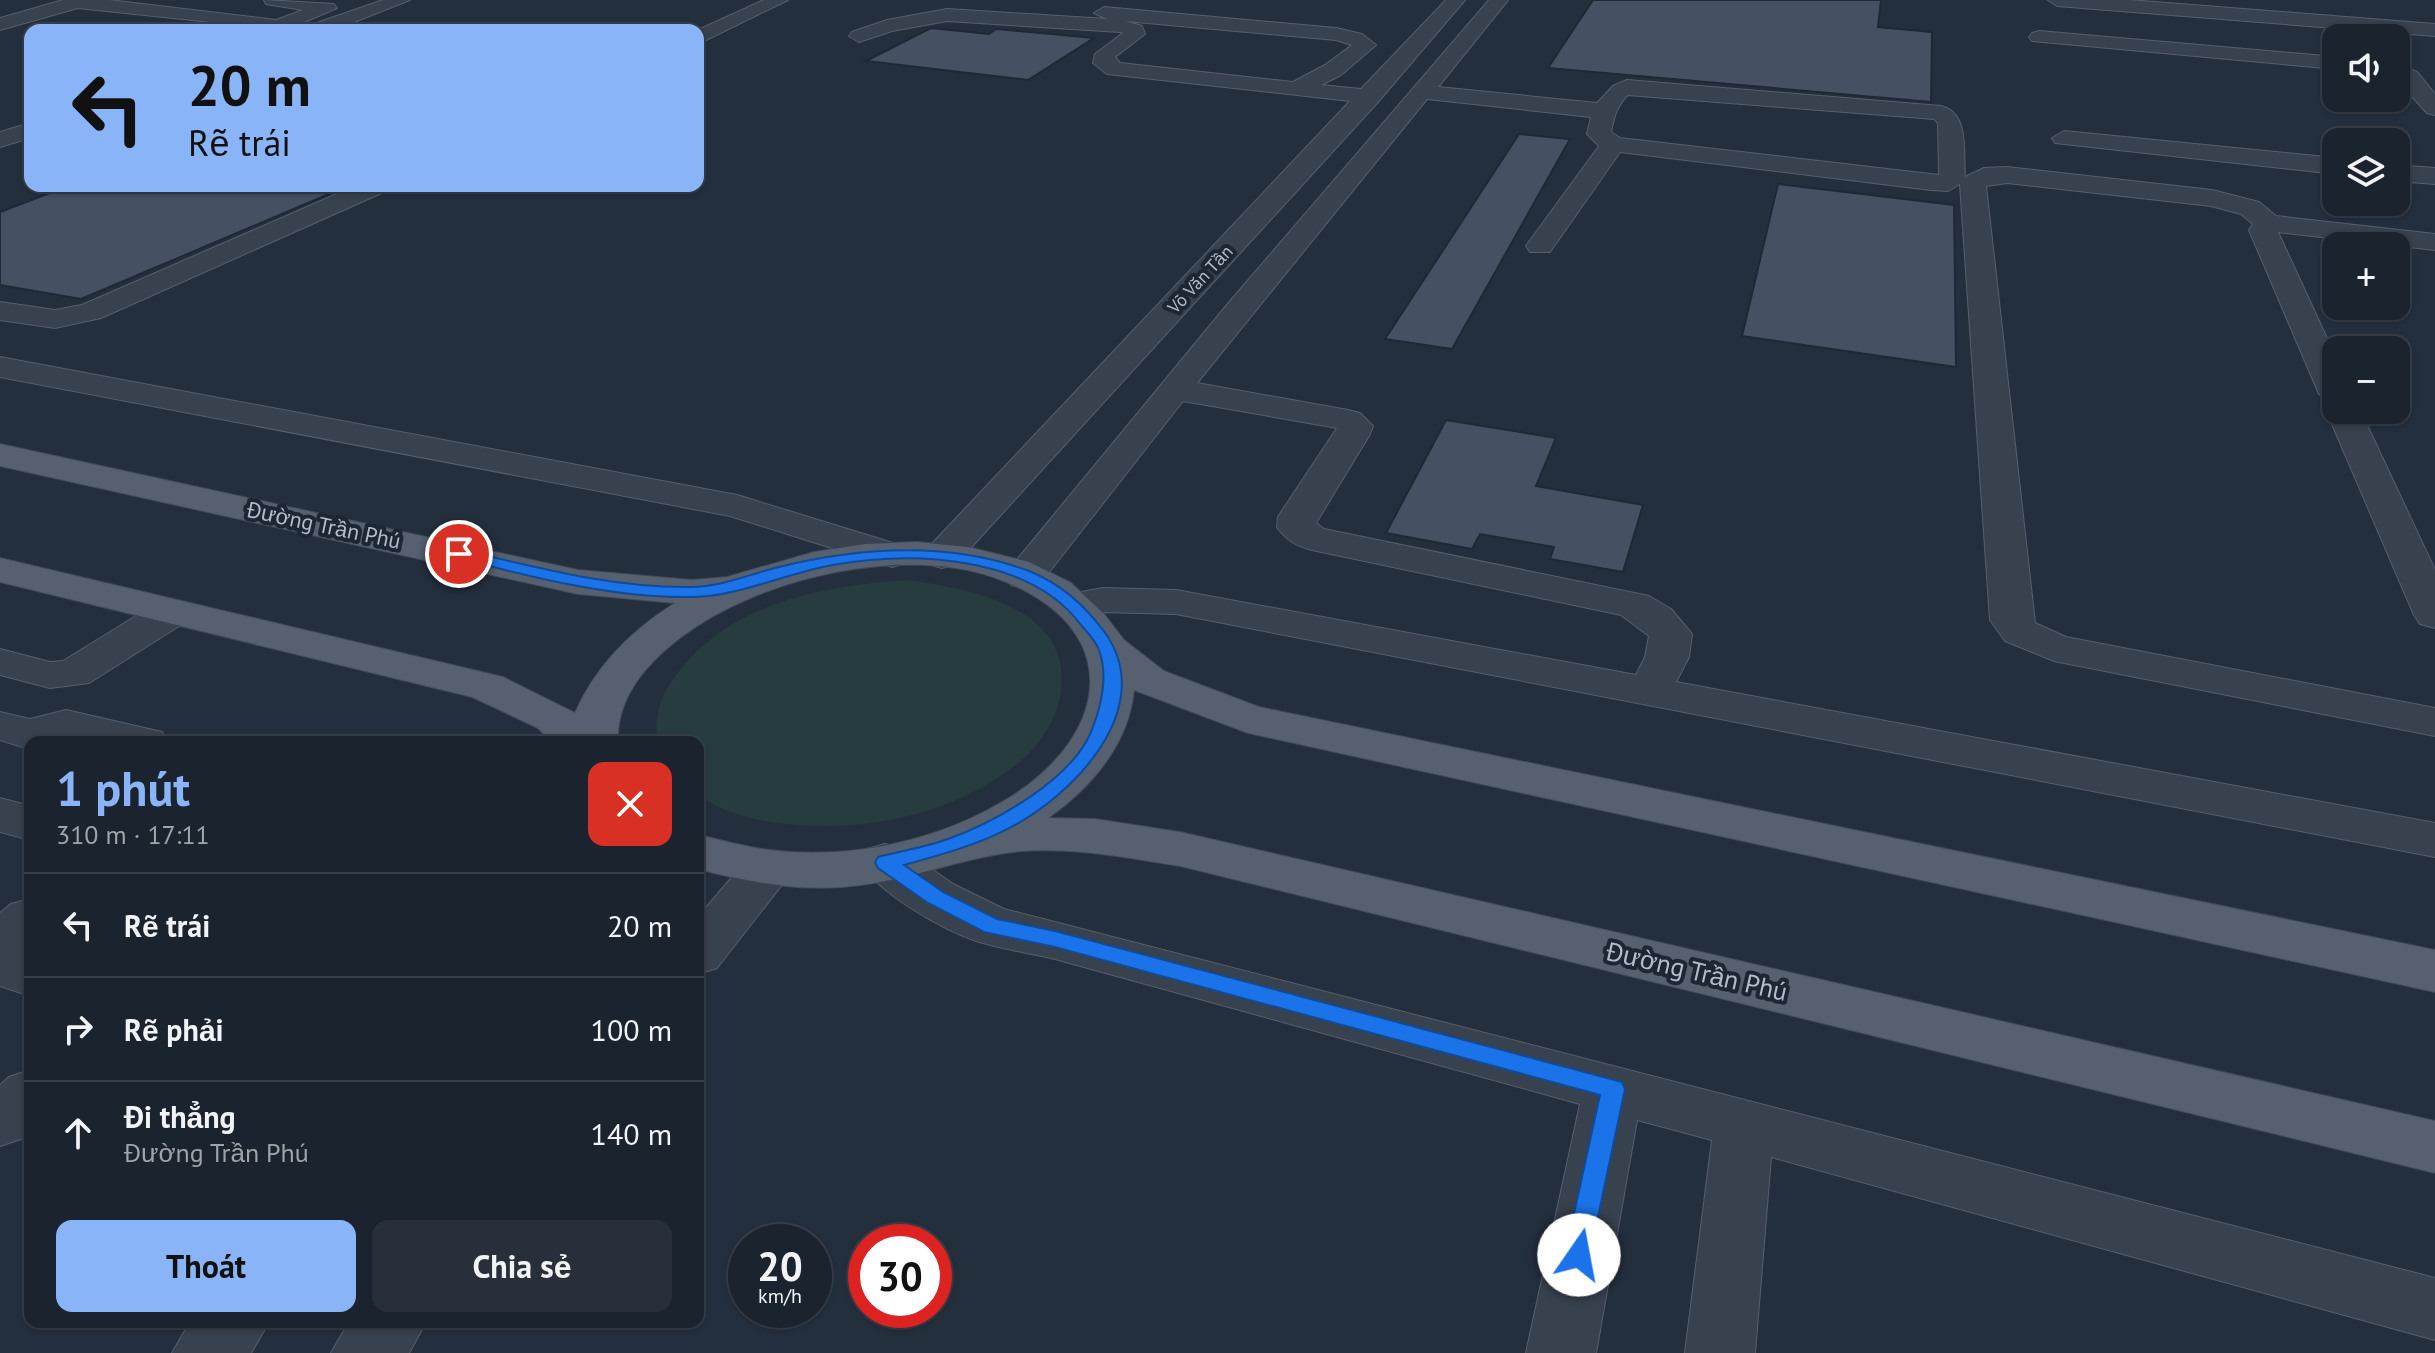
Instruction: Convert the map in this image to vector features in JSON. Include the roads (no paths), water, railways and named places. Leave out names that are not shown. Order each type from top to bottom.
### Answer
[{"type":"main road","name":"Đường Trần Phú","points":[[0,455],[578,582],[692,592],[744,585]]},
{"type":"main road","points":[[596,736],[606,692],[635,653],[676,619],[744,585],[779,572],[835,560],[892,555],[942,556],[986,564],[1025,576],[1075,605],[1108,649],[1148,680],[1248,719],[2435,971]]},
{"type":"main road","points":[[0,570],[487,687],[554,718],[572,736]]},
{"type":"main road","points":[[704,853],[769,868],[827,870],[885,862],[954,844],[1027,807],[1063,781],[1096,742],[1112,703],[1108,649]]},
{"type":"main road","name":"Đường Trần Phú","points":[[954,844],[1038,834],[1095,836],[1180,849],[2435,1147]]},
{"type":"street","points":[[273,0],[327,8],[283,24]]},
{"type":"street","points":[[332,24],[401,0]]},
{"type":"street","points":[[704,35],[779,0]]},
{"type":"street","points":[[936,16],[958,0]]},
{"type":"street","points":[[964,0],[1336,34],[1355,38],[1366,45],[1333,70],[1298,88]]},
{"type":"street","name":"Võ Văn Tần","points":[[942,556],[1370,97],[1456,0]]},
{"type":"street","points":[[1025,576],[1175,389],[1499,0]]},
{"type":"street","points":[[2057,0],[2428,29]]},
{"type":"street","points":[[0,24],[81,1],[262,24]]},
{"type":"street","points":[[2404,10],[2428,29],[2435,44]]},
{"type":"street","points":[[2035,12],[2040,42],[2322,62]]},
{"type":"street","points":[[859,36],[936,16],[1122,26],[1135,30],[1135,34],[1105,54],[1104,63],[1115,69],[1370,97]]},
{"type":"street","points":[[2410,78],[2435,108]]},
{"type":"street","points":[[1627,87],[1769,96],[1941,113],[1950,122],[1952,178],[1948,183],[1931,182],[1762,163],[1613,144],[1599,134],[1603,111],[1621,89],[1627,87]]},
{"type":"street","points":[[1421,92],[1603,111]]},
{"type":"street","points":[[1762,163],[1769,96]]},
{"type":"street","points":[[0,140],[24,132]]},
{"type":"street","points":[[2064,138],[2322,165]]},
{"type":"street","points":[[1540,246],[1613,144]]},
{"type":"street","points":[[2410,174],[2435,176]]},
{"type":"street","points":[[2435,242],[2269,224],[2250,208],[2212,198],[2007,175],[1984,176],[1973,183],[2011,620],[2020,632],[2054,648],[2435,722]]},
{"type":"street","points":[[0,311],[55,319],[90,312],[157,286],[364,192]]},
{"type":"street","points":[[2269,224],[2263,230],[2322,363]]},
{"type":"street","points":[[0,367],[737,506],[892,555]]},
{"type":"street","points":[[1175,389],[1348,420],[1356,426],[1297,517],[1296,527],[1312,538],[1634,605],[1656,618],[1671,634],[1667,657],[1650,691]]},
{"type":"street","points":[[2349,424],[2435,615]]},
{"type":"street","points":[[1075,605],[1103,600],[1176,602],[2435,840]]},
{"type":"street","points":[[15,733],[73,674],[172,612]]},
{"type":"street","points":[[1,662],[50,675],[73,674]]},
{"type":"street","points":[[15,733],[66,724],[119,736]]},
{"type":"street","points":[[0,815],[24,821]]},
{"type":"street","points":[[885,862],[935,897],[992,926],[1055,939],[2435,1309]]},
{"type":"street","points":[[704,947],[769,868]]},
{"type":"street","points":[[0,941],[24,923]]},
{"type":"street","points":[[0,965],[24,973]]},
{"type":"street","points":[[1561,1353],[1613,1089]]},
{"type":"street","points":[[0,1121],[24,1099]]},
{"type":"street","points":[[1720,1353],[1744,1124]]},
{"type":"street","points":[[207,1353],[230,1328]]},
{"type":"street","points":[[366,1353],[387,1328]]}]
